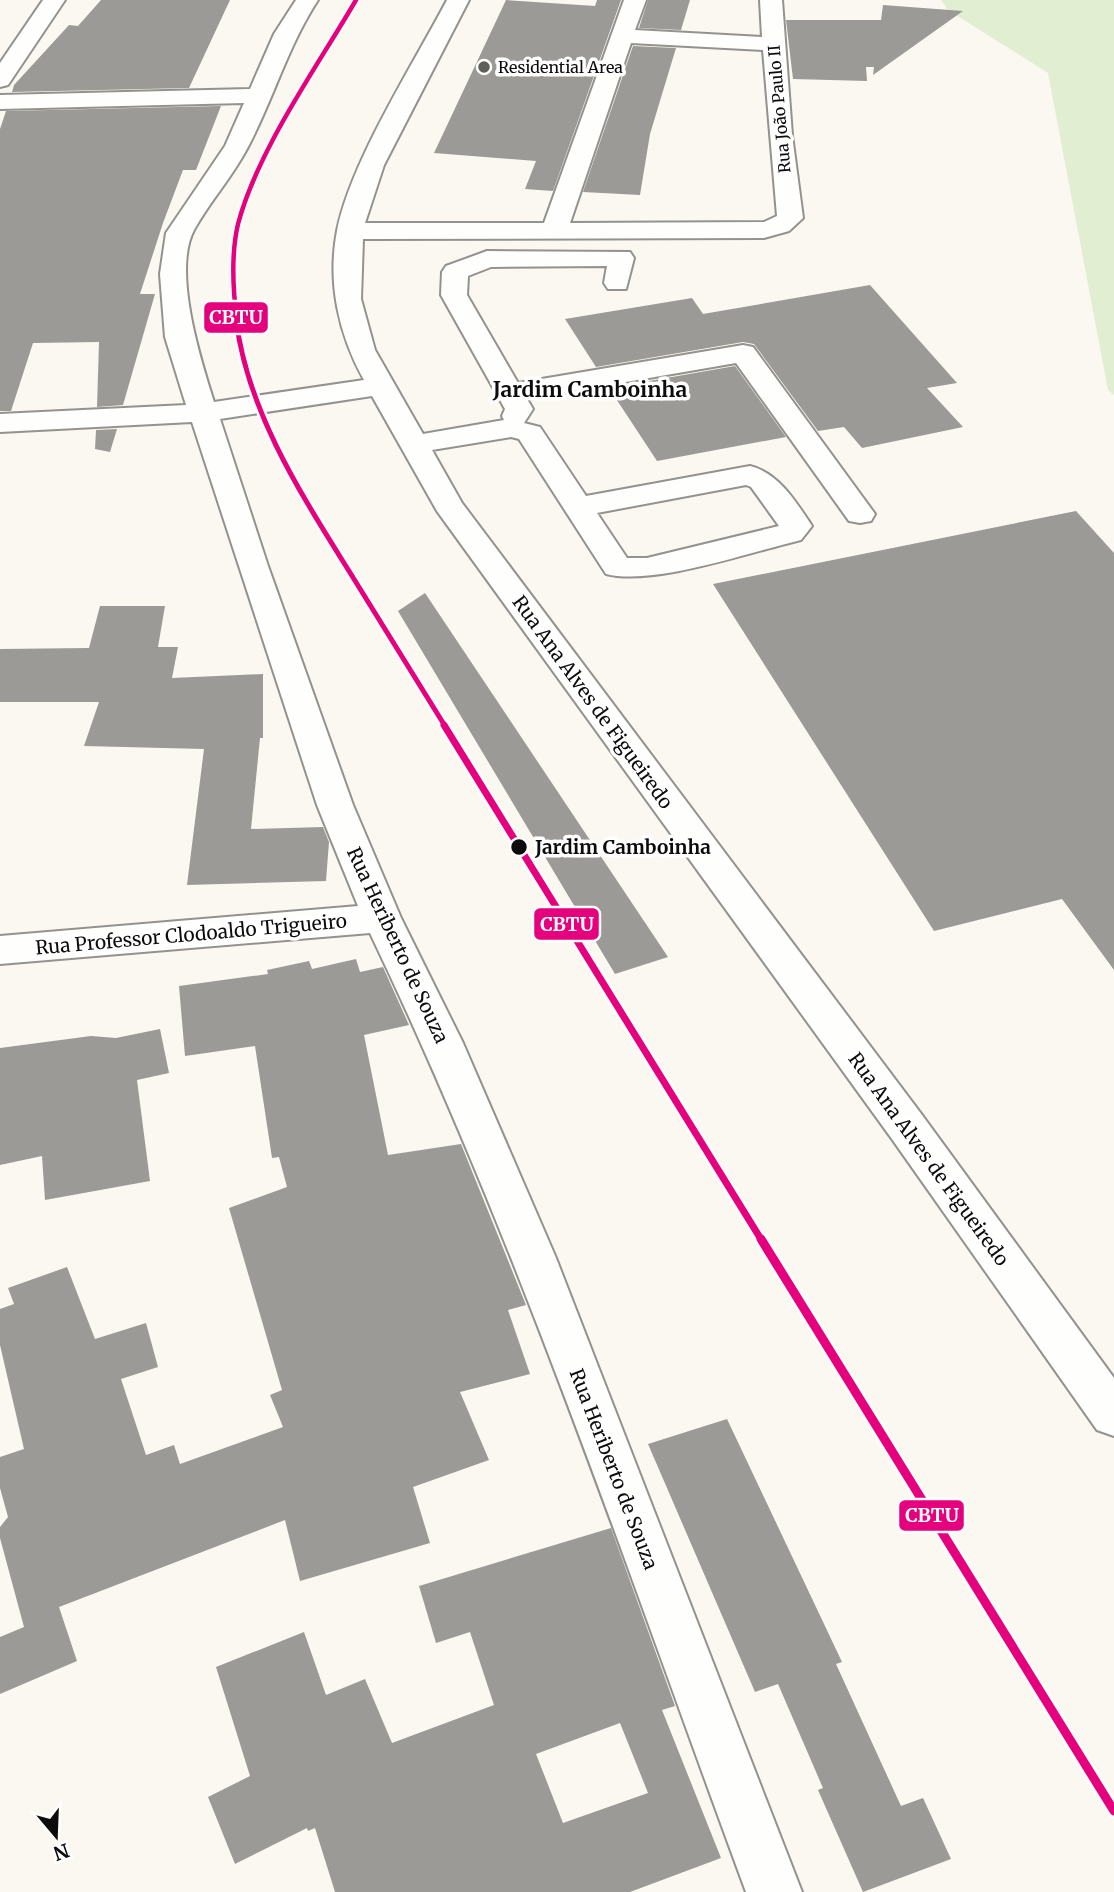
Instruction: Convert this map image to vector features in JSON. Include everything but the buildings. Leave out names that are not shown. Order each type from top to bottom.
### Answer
[{"type":"street","points":[[0,80],[54,0]]},
{"type":"street","name":"Rua Heriberto de Souza","points":[[307,0],[285,34],[256,96],[237,146],[179,233],[173,274],[179,337],[251,566],[335,805],[382,918],[443,1043],[529,1245],[774,1892]]},
{"type":"street","name":"Rua Ana Alves de Figueiredo","points":[[458,0],[372,165],[350,231],[348,299],[361,349],[447,505],[907,1127],[1114,1415]]},
{"type":"street","points":[[350,231],[555,229],[635,0]]},
{"type":"street","name":"Rua João Paulo II","points":[[555,229],[764,230],[780,226],[790,218],[772,44],[771,0]]},
{"type":"street","points":[[621,36],[772,44]]},
{"type":"street","points":[[0,102],[256,96]]},
{"type":"street","points":[[511,428],[519,409],[454,295],[455,272],[487,259],[621,258],[617,282]]},
{"type":"street","points":[[510,393],[743,353],[860,514]]},
{"type":"street","points":[[0,423],[202,412],[380,386]]},
{"type":"street","points":[[413,444],[511,428],[530,433],[617,567],[631,569],[790,533],[797,527],[762,481],[750,475],[579,507]]},
{"type":"street","name":"Rua Professor Clodoaldo Trigueiro","points":[[0,950],[382,918]]},
{"type":"green space","points":[[941,0],[1114,0],[1114,395],[1108,390],[1048,73],[948,10]]},
{"type":"transit line","name":"CBTU","points":[[356,0],[265,156],[238,225],[233,291],[240,350],[259,405],[297,487],[1114,1811]]},
{"type":"place","name":"Residential Area","points":[[484,67]]},
{"type":"place","name":"Jardim Camboinha","points":[[519,847]]},
{"type":"district","name":"Jardim Camboinha","points":[[590,389]]}]
